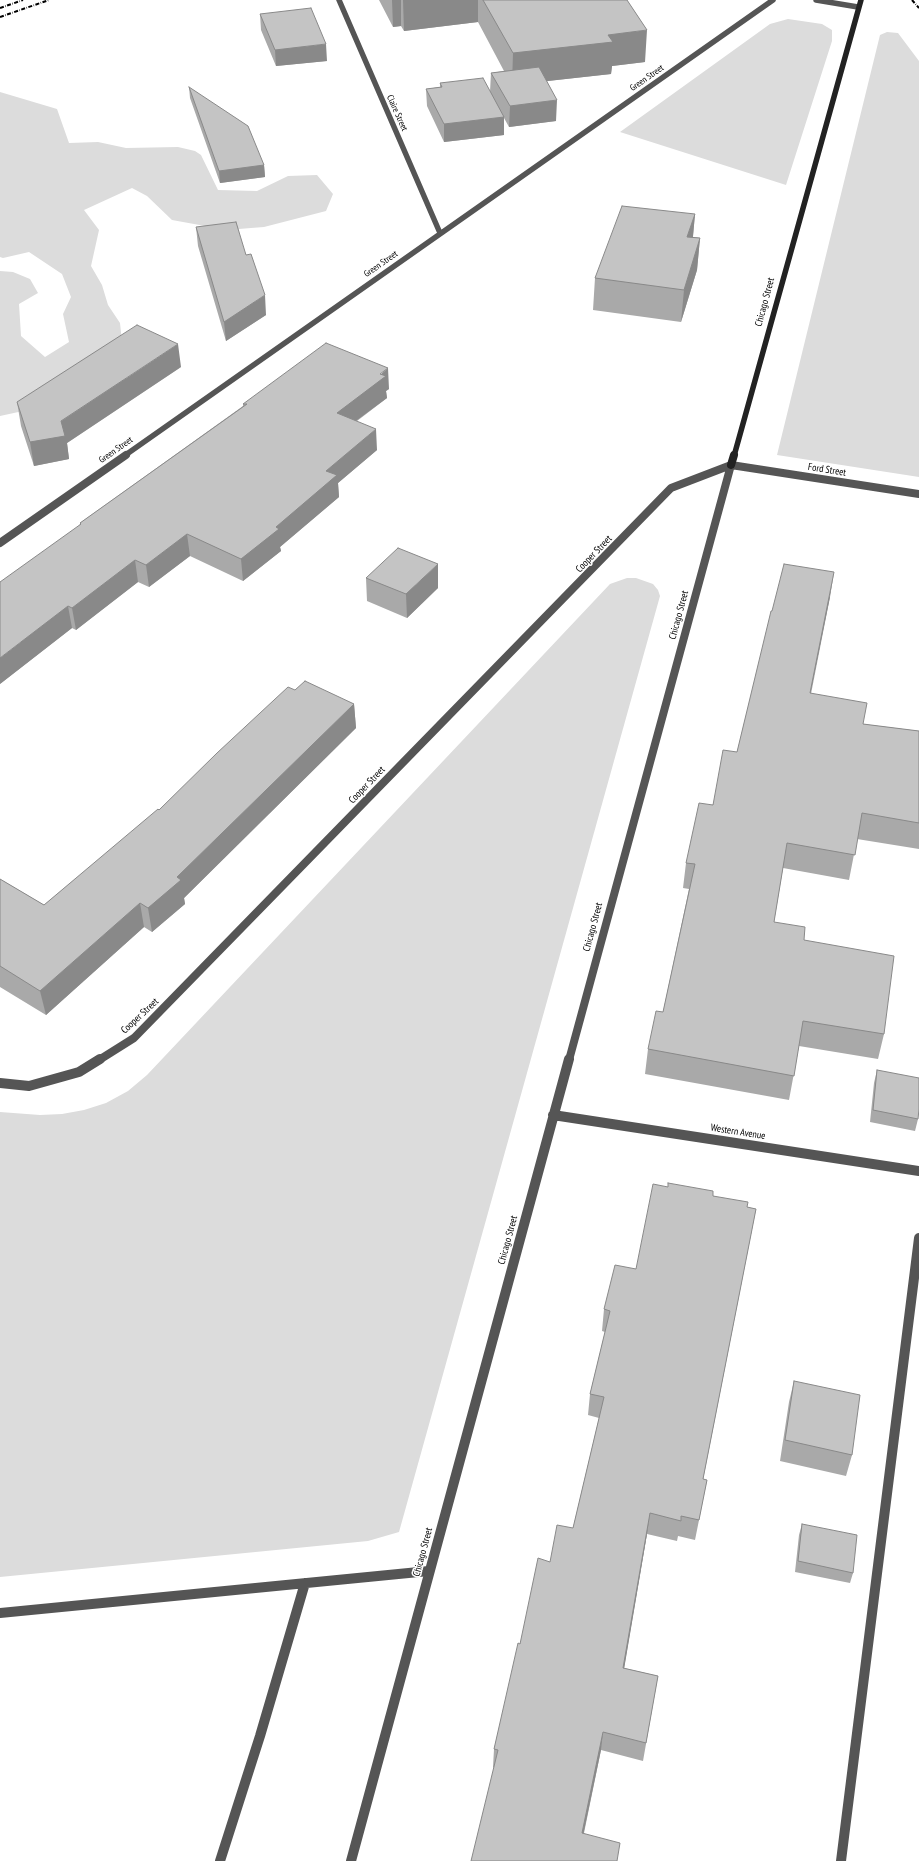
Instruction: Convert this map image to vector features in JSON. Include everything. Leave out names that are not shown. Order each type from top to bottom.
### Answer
[{"type":"street","name":"Claire Street","points":[[339,0],[440,233]]},
{"type":"street","name":"Green Street","points":[[0,543],[773,0]]},
{"type":"street","points":[[816,0],[858,7]]},
{"type":"street","name":"Chicago Street","points":[[351,1861],[731,465],[861,0]]},
{"type":"street","name":"Ford Street","points":[[731,465],[919,494]]},
{"type":"street","name":"Cooper Street","points":[[0,1083],[29,1086],[79,1072],[134,1038],[671,488],[731,465]]},
{"type":"street","name":"Western Avenue","points":[[553,1116],[919,1171]]},
{"type":"street","points":[[841,1861],[919,1238]]},
{"type":"street","points":[[0,1613],[430,1571]]},
{"type":"street","points":[[220,1861],[260,1736],[305,1583]]},
{"type":"shaded area","points":[[788,19],[822,24],[832,30],[832,41],[786,185],[620,132],[770,24]]},
{"type":"shaded area","points":[[887,32],[898,33],[919,61],[919,477],[777,455],[880,35]]},
{"type":"shaded area","points":[[0,92],[57,109],[69,143],[98,142],[126,148],[178,147],[195,151],[201,155],[218,190],[257,191],[288,176],[317,175],[333,194],[326,211],[264,227],[227,230],[172,220],[147,196],[132,188],[84,210],[99,230],[91,266],[102,285],[108,305],[120,323],[122,342],[23,411],[0,416],[0,271],[13,272],[30,279],[38,293],[19,304],[21,336],[45,357],[69,342],[63,314],[71,297],[62,274],[29,252],[3,258],[0,257]]},
{"type":"shaded area","points":[[627,578],[636,578],[653,584],[658,590],[660,596],[399,1532],[368,1541],[0,1577],[0,1112],[40,1115],[62,1114],[84,1110],[106,1103],[128,1091],[147,1075],[610,584]]},
{"type":"building","points":[[483,0],[627,0],[647,30],[608,35],[613,42],[513,53]]},
{"type":"building","points":[[311,8],[326,44],[275,50],[260,14]]},
{"type":"building","points":[[539,67],[557,100],[510,106],[491,73]]},
{"type":"building","points":[[483,78],[504,117],[444,124],[426,89],[442,87],[440,83]]},
{"type":"building","points":[[189,87],[248,126],[264,165],[219,171]]},
{"type":"building","points":[[622,206],[695,214],[687,237],[700,238],[684,290],[595,278]]},
{"type":"building","points":[[236,222],[246,255],[251,254],[265,295],[224,322],[196,227]]},
{"type":"building","points":[[137,325],[178,344],[61,421],[65,436],[30,442],[17,402]]},
{"type":"building","points":[[326,343],[388,368],[380,374],[386,376],[337,413],[376,429],[326,471],[337,475],[276,527],[279,529],[241,559],[187,534],[146,565],[135,560],[72,608],[68,606],[0,658],[0,582],[247,404],[243,404]]},
{"type":"building","points":[[398,548],[438,564],[406,594],[366,578]]},
{"type":"building","points":[[784,564],[834,572],[810,693],[867,703],[863,724],[919,731],[919,823],[862,813],[855,855],[787,843],[774,922],[805,927],[804,940],[894,956],[884,1034],[803,1021],[794,1076],[648,1049],[656,1011],[663,1012],[695,864],[686,863],[699,803],[713,805],[723,750],[737,752],[771,611]]},
{"type":"building","points":[[305,681],[354,704],[177,877],[181,880],[148,908],[140,903],[40,991],[0,966],[0,879],[44,905],[158,809],[159,810],[217,753],[288,687],[295,690]]},
{"type":"building","points":[[877,1070],[919,1078],[918,1119],[873,1110]]},
{"type":"building","points":[[668,1183],[713,1191],[713,1196],[748,1202],[747,1207],[756,1209],[703,1479],[707,1480],[699,1520],[681,1516],[681,1521],[650,1513],[623,1668],[658,1676],[646,1743],[603,1732],[582,1833],[620,1843],[617,1861],[471,1861],[498,1750],[494,1749],[518,1643],[520,1644],[538,1558],[550,1562],[557,1525],[573,1528],[604,1397],[590,1394],[610,1311],[604,1309],[615,1265],[636,1269],[653,1184],[668,1187]]},
{"type":"building","points":[[794,1381],[860,1395],[852,1455],[785,1440]]},
{"type":"building","points":[[802,1524],[857,1535],[853,1573],[798,1561]]},
{"type":"railway","points":[[0,8],[23,0]]},
{"type":"railway","points":[[0,17],[49,0]]},
{"type":"railway","points":[[912,0],[919,8]]}]
